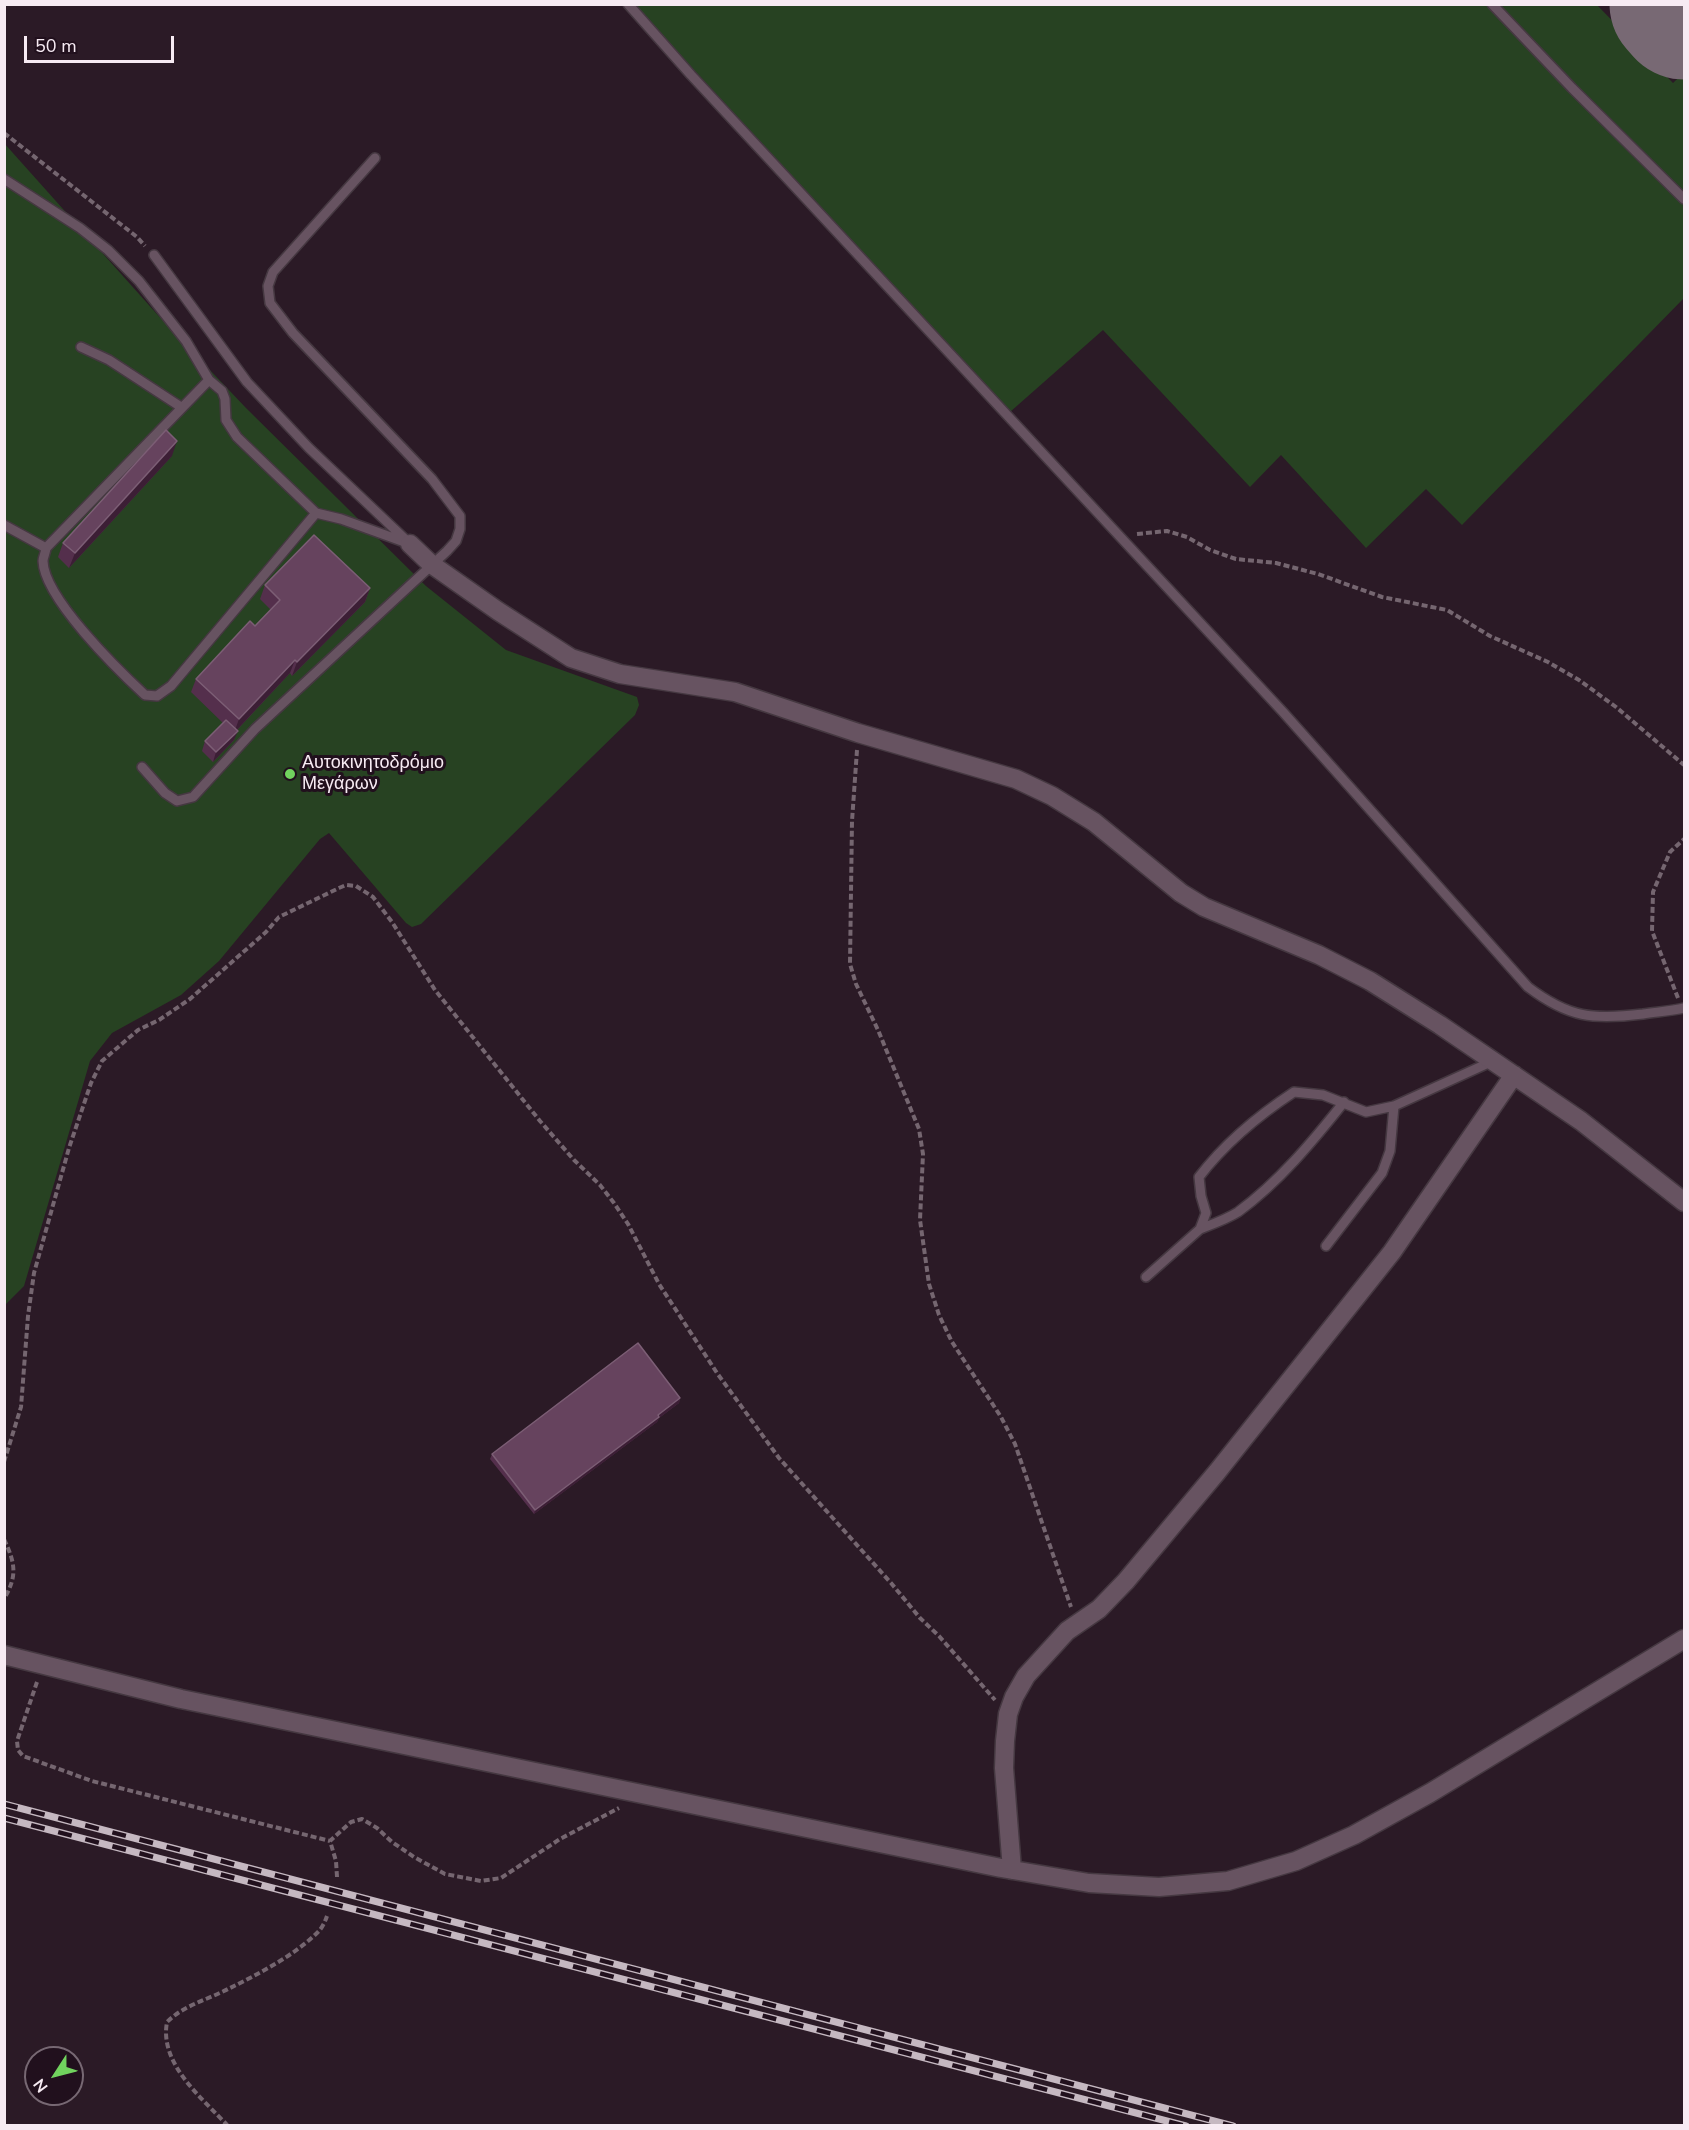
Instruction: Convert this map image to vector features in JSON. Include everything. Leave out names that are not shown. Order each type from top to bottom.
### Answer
[{"type":"street","points":[[410,544],[431,564],[571,658],[620,674],[735,692],[858,733],[1016,779],[1052,796],[1094,822],[1181,893],[1204,907],[1319,955],[1370,981],[1514,1074],[1581,1121],[1684,1202]]},
{"type":"street","points":[[1012,1870],[1004,1768],[1008,1714],[1014,1697],[1026,1676],[1048,1649],[1067,1631],[1099,1609],[1167,1532],[1392,1252],[1514,1074]]},
{"type":"street","points":[[4,1655],[181,1699],[1012,1870],[1089,1883],[1159,1887],[1228,1881],[1296,1861],[1354,1835],[1430,1793],[1684,1639]]},
{"type":"lane","points":[[628,4],[1291,721],[1528,987],[1567,1011],[1590,1017],[1616,1017],[1683,1008]]},
{"type":"lane","points":[[1492,4],[1572,88],[1684,199]]},
{"type":"lane","points":[[142,767],[165,793],[177,801],[193,797],[255,729],[456,541],[460,529],[460,516],[432,479],[293,333],[270,303],[268,286],[273,272],[375,158]]},
{"type":"lane","points":[[4,179],[80,228],[108,250],[139,281],[186,341],[209,380],[222,392],[225,399],[226,420],[237,437],[316,513],[341,519],[410,544]]},
{"type":"lane","points":[[154,255],[247,382],[309,448],[410,544]]},
{"type":"lane","points":[[81,347],[109,360],[181,407]]},
{"type":"lane","points":[[209,380],[46,548],[43,562],[50,582],[76,624],[145,695],[157,696],[171,686],[316,513]]},
{"type":"lane","points":[[4,525],[46,548]]},
{"type":"lane","points":[[1200,1229],[1206,1213],[1199,1177],[1218,1153],[1294,1092],[1323,1095],[1366,1112],[1395,1106],[1493,1061]]},
{"type":"lane","points":[[1146,1277],[1200,1229],[1237,1213],[1310,1144],[1344,1102]]},
{"type":"lane","points":[[1326,1246],[1382,1173],[1390,1151],[1395,1106]]},
{"type":"path","points":[[4,133],[136,237],[154,255]]},
{"type":"path","points":[[1120,536],[1167,531],[1187,537],[1210,550],[1236,559],[1276,563],[1318,574],[1382,597],[1447,610],[1490,636],[1548,662],[1579,680],[1616,707],[1684,765]]},
{"type":"path","points":[[858,733],[852,821],[850,964],[856,984],[878,1030],[919,1129],[924,1154],[920,1220],[929,1284],[939,1315],[952,1342],[1015,1444],[1077,1625]]},
{"type":"path","points":[[1683,1008],[1652,931],[1653,892],[1670,852],[1684,839]]},
{"type":"path","points":[[4,1462],[21,1407],[28,1316],[34,1273],[69,1148],[91,1083],[102,1061],[138,1030],[159,1020],[190,999],[266,932],[279,917],[346,885],[356,886],[373,897],[441,998],[540,1121],[614,1203],[628,1224],[659,1284],[717,1373],[779,1458],[1008,1714]]},
{"type":"path","points":[[4,1539],[15,1563],[13,1583],[4,1599]]},
{"type":"path","points":[[42,1665],[17,1741],[18,1750],[23,1756],[92,1781],[330,1841]]},
{"type":"path","points":[[330,1841],[351,1822],[362,1819],[414,1857],[445,1874],[481,1881],[501,1878],[560,1839],[630,1803],[638,1793]]},
{"type":"path","points":[[330,1841],[336,1861],[337,1877]]},
{"type":"path","points":[[228,2126],[188,2083],[171,2057],[165,2042],[167,2022],[190,2005],[228,1989],[290,1954],[320,1931],[327,1916]]},
{"type":"green space","points":[[634,5],[1597,5],[1673,83],[1684,72],[1684,298],[1462,525],[1426,489],[1366,548],[1281,455],[1250,487],[1103,330],[1010,412]]},
{"type":"green space","name":"Αυτοκινητοδρόμιο Μεγάρων","points":[[4,143],[156,313],[246,408],[426,586],[506,650],[637,697],[639,705],[635,715],[421,924],[412,927],[406,923],[329,833],[320,839],[219,961],[181,995],[112,1033],[90,1061],[24,1286],[5,1305]]},
{"type":"building","points":[[166,430],[177,441],[75,553],[63,543]]},
{"type":"building","points":[[314,535],[370,588],[297,662],[295,660],[239,719],[196,679],[250,621],[255,626],[280,600],[265,585]]},
{"type":"building","points":[[226,720],[238,731],[216,752],[205,741]]},
{"type":"building","points":[[638,1343],[680,1398],[658,1415],[659,1417],[535,1510],[492,1454]]},
{"type":"runway","points":[[1677,4],[1684,12]]},
{"type":"railway","points":[[4,1804],[1233,2126]]},
{"type":"railway","points":[[4,1818],[1186,2126]]},
{"type":"place","name":"Αυτοκινητοδρόμιο Μεγάρων","points":[[290,774]]}]
